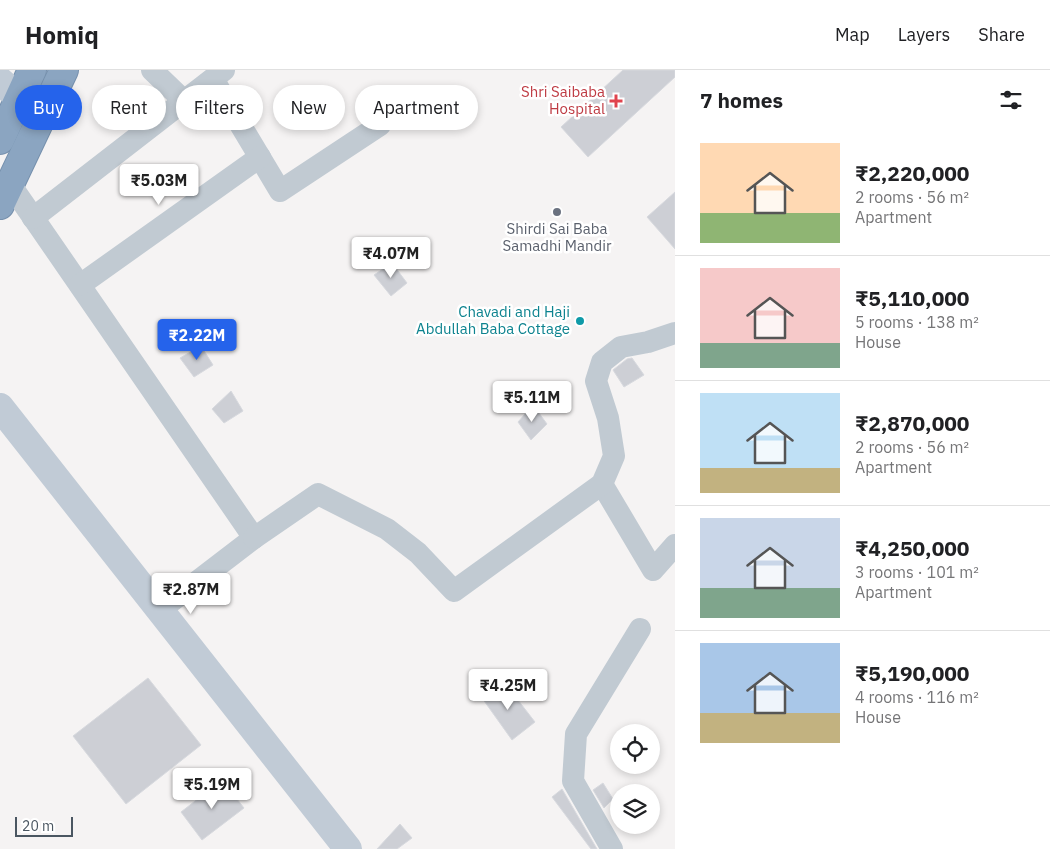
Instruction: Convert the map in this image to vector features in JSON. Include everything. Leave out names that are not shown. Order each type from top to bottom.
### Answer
[{"type":"highway","points":[[0,140],[9,90],[32,70]]},
{"type":"highway","points":[[57,85],[64,70]]},
{"type":"highway","points":[[5,194],[35,130]]},
{"type":"main road","points":[[0,407],[348,849]]},
{"type":"street","points":[[152,70],[176,93]]},
{"type":"street","points":[[205,85],[219,74],[260,158],[280,191],[371,130]]},
{"type":"street","points":[[33,218],[176,107]]},
{"type":"street","points":[[80,285],[260,158]]},
{"type":"street","points":[[5,194],[33,218],[254,538]]},
{"type":"street","points":[[160,610],[254,538],[318,494],[387,529],[418,553],[454,591],[602,484],[614,456],[608,418],[596,381],[602,362],[621,347],[648,342],[675,333]]},
{"type":"street","points":[[602,484],[653,570],[675,545]]},
{"type":"street","points":[[612,849],[573,781],[576,734],[640,629]]},
{"type":"building","points":[[623,70],[675,70],[675,77],[588,157],[561,127]]},
{"type":"building","points":[[675,192],[675,249],[647,217]]},
{"type":"building","points":[[392,263],[407,283],[391,296],[374,275]]},
{"type":"building","points":[[201,346],[213,365],[194,377],[180,358]]},
{"type":"building","points":[[632,358],[644,375],[624,387],[613,370],[627,359]]},
{"type":"building","points":[[231,391],[243,411],[224,423],[212,409]]},
{"type":"building","points":[[533,405],[547,424],[531,440],[518,422]]},
{"type":"building","points":[[148,678],[201,745],[126,804],[73,736]]},
{"type":"building","points":[[504,682],[535,722],[512,740],[482,698]]},
{"type":"building","points":[[222,780],[244,808],[202,840],[181,812]]},
{"type":"building","points":[[603,783],[610,794],[610,802],[604,808],[593,790]]},
{"type":"building","points":[[562,789],[597,849],[591,849],[552,797]]},
{"type":"building","points":[[400,824],[412,838],[397,849],[377,849]]},
{"type":"place","name":"Shri Saibaba Hospital","points":[[616,101]]},
{"type":"place","name":"Shirdi Sai Baba Samadhi Mandir","points":[[557,212]]},
{"type":"place","name":"Chavadi and Haji Abdullah Baba Cottage","points":[[580,321]]}]
